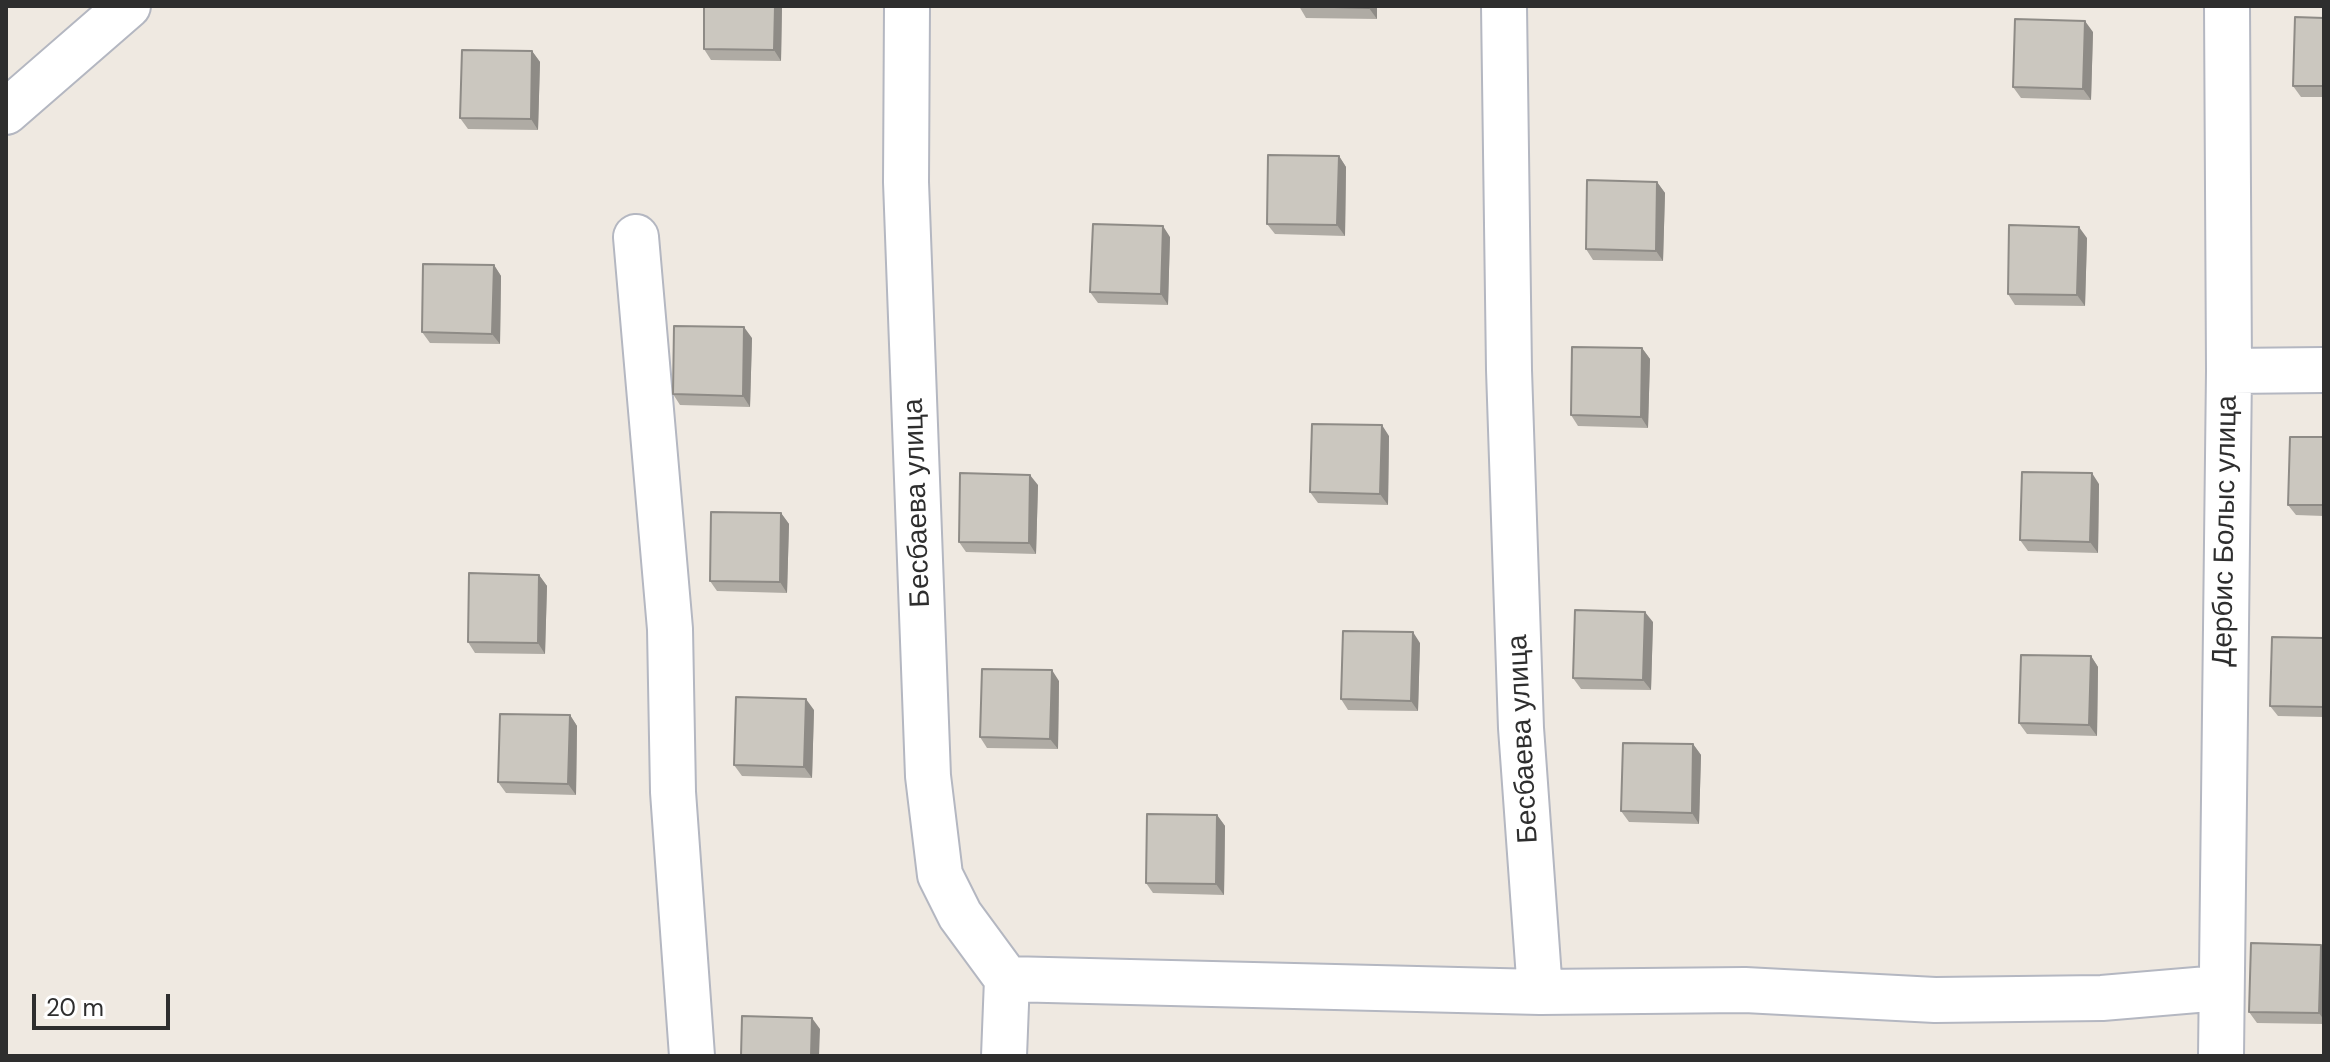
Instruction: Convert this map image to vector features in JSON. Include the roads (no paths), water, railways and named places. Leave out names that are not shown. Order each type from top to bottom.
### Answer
[{"type":"street","points":[[6,112],[128,6]]},
{"type":"street","name":"Бесбаева улица","points":[[907,6],[906,182],[928,776],[940,875],[960,915],[1007,979]]},
{"type":"street","name":"Бесбаева улица","points":[[1504,6],[1509,370],[1521,728],[1540,992]]},
{"type":"street","name":"Дербис Болыс улица","points":[[2221,1056],[2229,371],[2227,6]]},
{"type":"street","points":[[636,237],[670,629],[673,792],[692,1056]]},
{"type":"street","points":[[2229,371],[2324,370]]},
{"type":"street","points":[[1004,1056],[1007,979],[1540,992],[1745,990],[1935,1000],[2102,998],[2220,988]]}]
